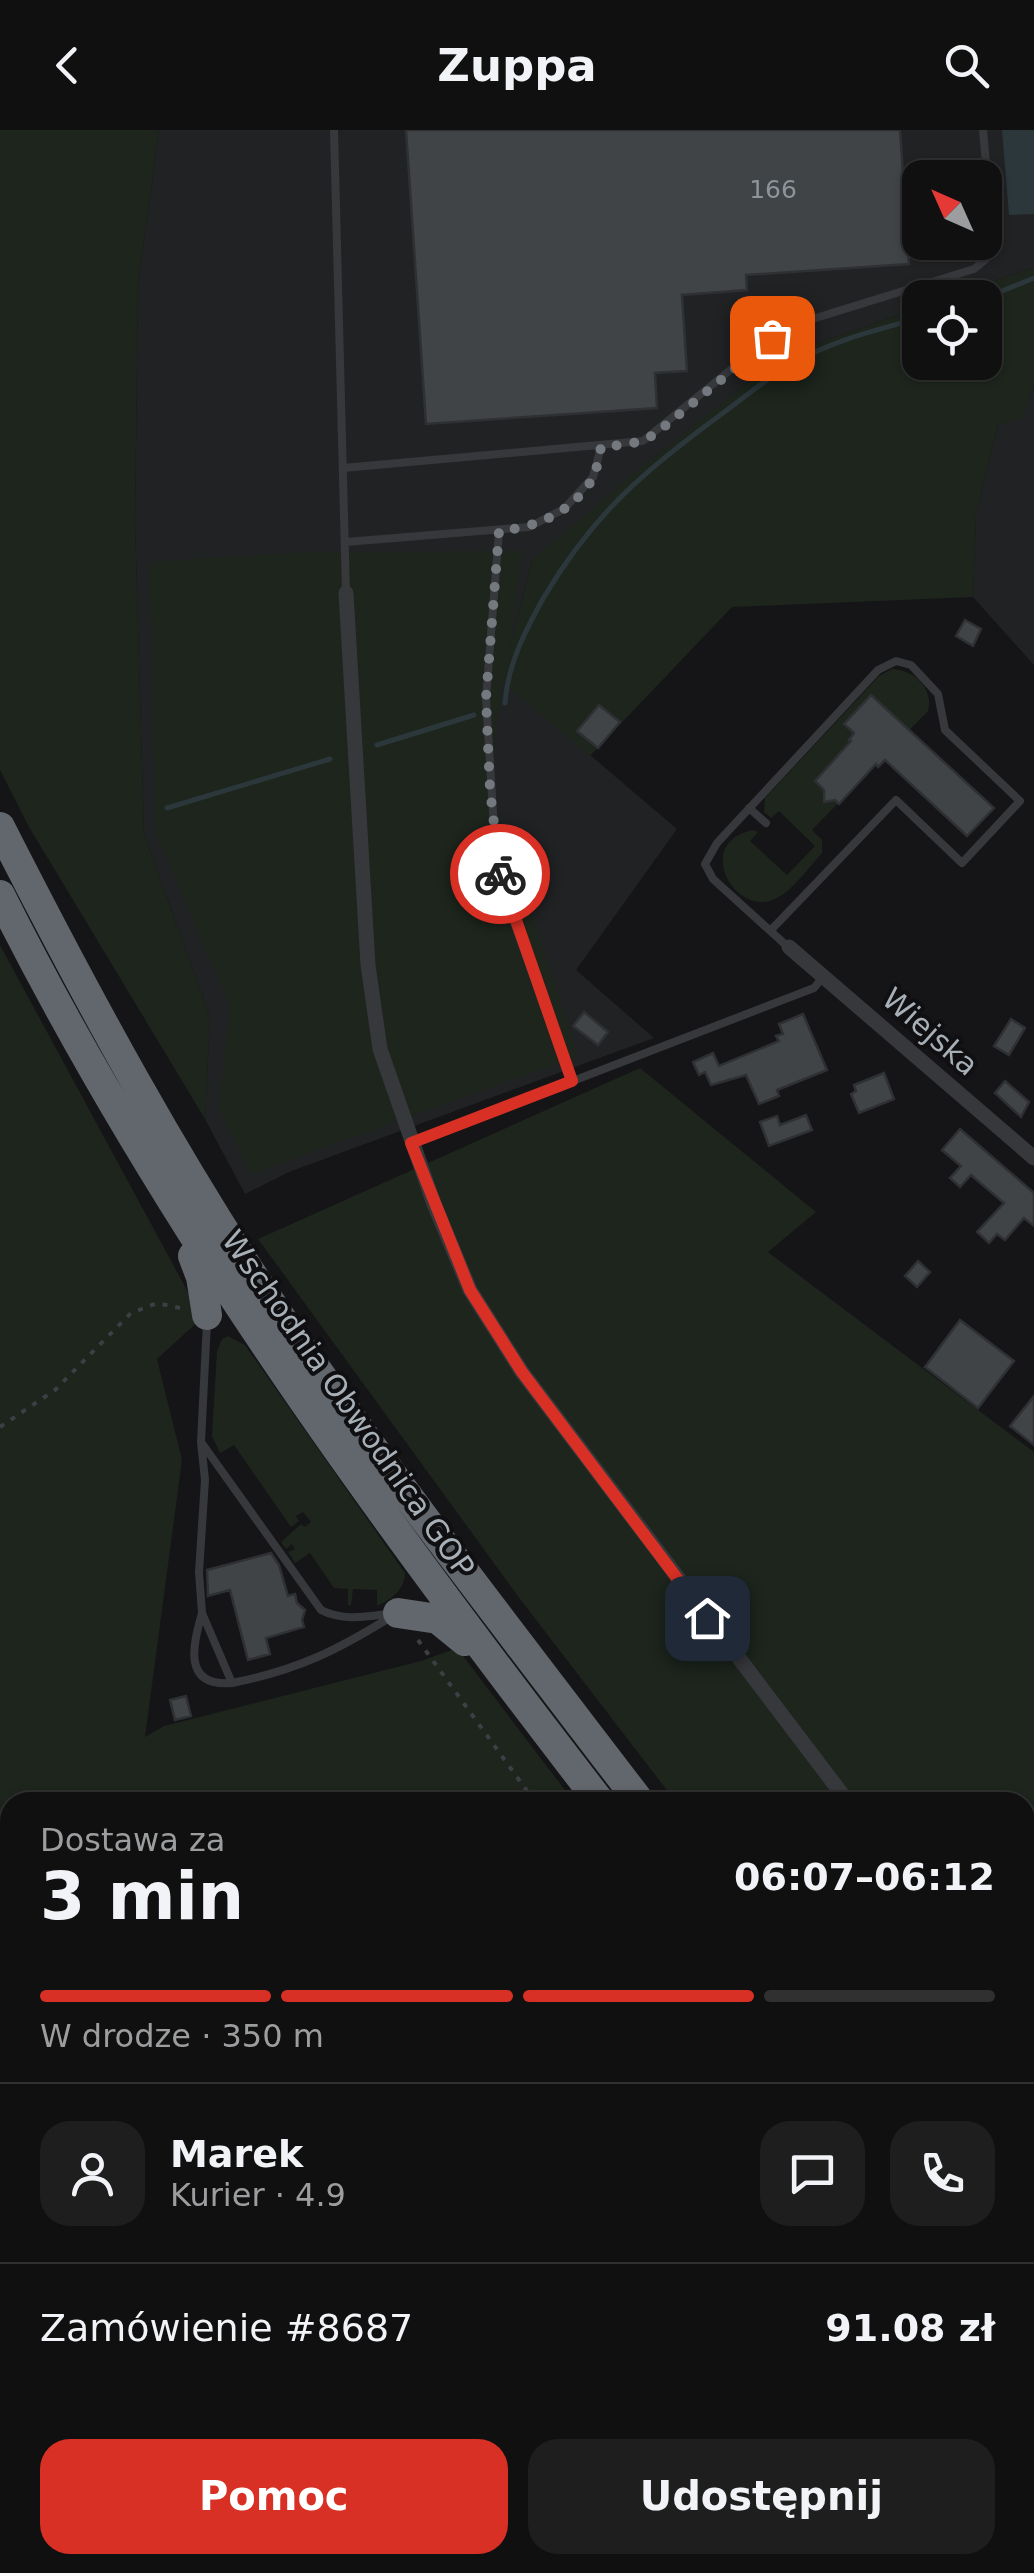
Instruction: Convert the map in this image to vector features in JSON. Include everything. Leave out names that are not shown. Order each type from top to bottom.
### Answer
[{"type":"highway","name":"Wschodnia Obwodnica GOP","points":[[0,827],[74,972],[196,1182],[286,1325],[392,1475],[632,1792]]},
{"type":"highway","name":"Wschodnia Obwodnica GOP","points":[[0,895],[50,995],[172,1202],[266,1351],[503,1678],[592,1792]]},
{"type":"highway","points":[[172,1202],[201,1277],[207,1315]]},
{"type":"highway","points":[[398,1613],[438,1619],[503,1678]]},
{"type":"street","points":[[346,593],[368,965],[380,1048],[411,1143],[470,1290],[504,1346],[840,1792]]},
{"type":"street","name":"Wiejska","points":[[789,947],[1034,1158]]},
{"type":"lane","points":[[334,130],[346,593]]},
{"type":"lane","points":[[343,468],[631,444],[654,435],[772,338],[806,321],[974,269],[985,260],[993,244],[982,130]]},
{"type":"lane","points":[[346,542],[529,528],[564,509],[593,477],[601,447]]},
{"type":"lane","points":[[499,531],[486,698],[496,861],[508,906],[572,1081]]},
{"type":"lane","points":[[771,930],[896,800],[962,863],[1020,801],[944,730],[938,694],[911,666],[896,660],[878,670],[716,843],[706,864],[713,880],[789,947]]},
{"type":"lane","points":[[750,808],[766,823]]},
{"type":"lane","points":[[411,1143],[814,988],[823,977]]},
{"type":"lane","points":[[207,1315],[199,1572],[202,1613],[232,1684]]},
{"type":"lane","points":[[202,1442],[321,1610],[334,1617],[351,1618],[398,1613]]},
{"type":"lane","points":[[202,1613],[192,1649],[195,1664],[204,1677],[216,1684],[232,1684],[310,1663],[343,1648],[398,1613]]},
{"type":"path","points":[[0,1427],[54,1390],[131,1312],[156,1302],[207,1315]]},
{"type":"path","points":[[398,1613],[528,1792]]},
{"type":"shaded area","points":[[0,130],[159,130],[138,285],[135,522],[144,834],[210,1017],[205,1119],[29,827],[0,770]]},
{"type":"shaded area","points":[[159,130],[1034,130],[1034,267],[998,280],[902,280],[902,314],[782,355],[532,560],[502,680],[677,829],[576,970],[654,1038],[289,1172],[245,1194],[205,1119],[210,1017],[144,834],[135,522],[138,285]]},
{"type":"shaded area","points":[[1002,130],[1034,130],[1034,214],[1009,215]]},
{"type":"shaded area","points":[[1034,267],[1034,384],[1021,420],[998,424],[976,515],[973,597],[732,607],[590,756],[503,682],[489,784],[578,1056],[251,1174],[219,1109],[230,1007],[156,833],[149,562],[307,552],[522,551],[510,647],[532,560],[782,355],[902,314],[902,380],[1002,380],[1002,280],[998,280]]},
{"type":"shaded area","points":[[1034,384],[1034,665],[973,597],[976,515],[998,424],[1021,419]]},
{"type":"shaded area","points":[[892,669],[921,682],[928,695],[928,711],[812,830],[822,840],[822,853],[792,887],[770,901],[742,896],[725,873],[726,847],[736,836],[754,830],[758,832],[750,841],[787,875],[815,846],[779,811],[771,818],[764,812],[765,798],[879,676]]},
{"type":"shaded area","points":[[0,945],[202,1318],[157,1359],[182,1460],[145,1737],[164,1726],[421,1661],[457,1648],[566,1792],[0,1792]]},
{"type":"shaded area","points":[[640,1068],[816,1212],[768,1252],[1034,1452],[1034,1792],[668,1792],[520,1599],[258,1239]]},
{"type":"shaded area","points":[[228,1336],[245,1345],[405,1573],[400,1589],[387,1601],[377,1606],[377,1590],[353,1589],[348,1605],[348,1589],[334,1588],[310,1553],[295,1563],[288,1552],[295,1549],[292,1544],[286,1549],[281,1542],[301,1524],[305,1527],[311,1522],[303,1512],[291,1527],[234,1445],[220,1453],[212,1436],[217,1351],[222,1339]]},
{"type":"building","points":[[406,130],[900,130],[902,260],[909,260],[909,264],[746,275],[747,290],[682,295],[687,371],[655,373],[657,408],[426,424]]},
{"type":"building","points":[[965,620],[981,629],[973,646],[956,636]]},
{"type":"building","points":[[871,695],[994,808],[967,836],[885,760],[878,767],[876,764],[839,804],[835,800],[824,802],[824,790],[815,781],[851,741],[854,733],[844,724]]},
{"type":"building","points":[[599,705],[620,722],[598,748],[577,731]]},
{"type":"building","points":[[584,1012],[608,1032],[598,1045],[573,1026]]},
{"type":"building","points":[[803,1014],[827,1070],[777,1090],[779,1096],[759,1104],[746,1075],[711,1085],[705,1072],[699,1075],[693,1062],[713,1053],[719,1066],[779,1041],[776,1036],[783,1034],[779,1024]]},
{"type":"building","points":[[1011,1019],[1025,1028],[1009,1055],[994,1046]]},
{"type":"building","points":[[884,1073],[894,1099],[859,1113],[851,1094],[856,1091],[854,1085]]},
{"type":"building","points":[[1005,1081],[1029,1102],[1021,1117],[995,1093]]},
{"type":"building","points":[[806,1115],[812,1130],[769,1146],[760,1122],[777,1116],[780,1125]]},
{"type":"building","points":[[960,1129],[1034,1193],[1034,1226],[1024,1218],[1005,1240],[997,1234],[989,1243],[977,1232],[1004,1203],[971,1175],[960,1187],[950,1178],[961,1166],[942,1150]]},
{"type":"building","points":[[918,1261],[930,1272],[917,1287],[905,1276]]},
{"type":"building","points":[[960,1320],[1014,1361],[978,1408],[925,1367]]},
{"type":"building","points":[[1034,1396],[1034,1445],[1010,1426]]},
{"type":"building","points":[[271,1553],[279,1565],[288,1596],[295,1594],[297,1603],[305,1610],[304,1627],[266,1638],[270,1654],[248,1660],[230,1590],[208,1596],[207,1570]]},
{"type":"building","points":[[186,1696],[191,1716],[175,1720],[170,1700]]},
{"type":"waterway","points":[[1002,291],[1034,278]]},
{"type":"waterway","points":[[505,703],[514,661],[544,597],[582,541],[623,495],[695,434],[791,364],[838,343],[902,323]]},
{"type":"waterway","points":[[377,745],[474,715]]},
{"type":"waterway","points":[[167,808],[330,759]]},
{"type":"way so far","points":[[500,874],[490,790],[486,698],[499,531],[529,528],[553,517],[593,477],[601,447],[644,442],[772,338]]},
{"type":"route","points":[[500,874],[572,1081],[411,1143],[470,1290],[496,1332],[707,1618]]}]
